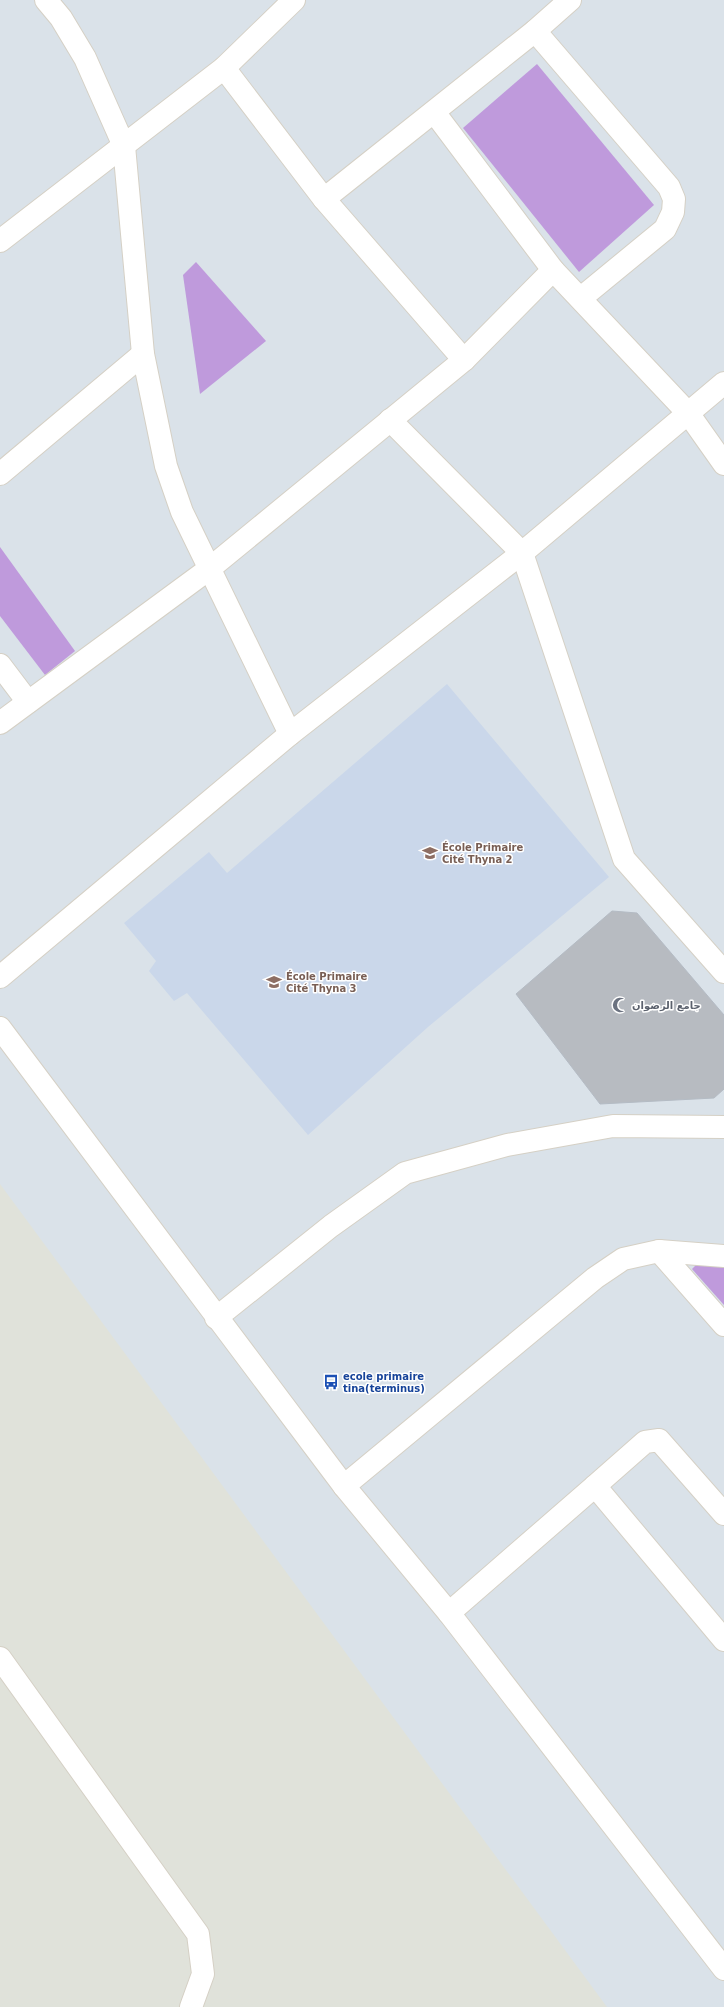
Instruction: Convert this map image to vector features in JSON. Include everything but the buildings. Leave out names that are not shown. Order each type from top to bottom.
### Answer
[{"type":"street","points":[[46,0],[61,18],[85,58],[124,146],[143,354],[166,466],[182,512],[290,734]]},
{"type":"street","points":[[324,199],[535,31],[570,0]]},
{"type":"street","points":[[0,241],[224,68],[288,2]]},
{"type":"street","points":[[535,31],[669,187],[674,200],[672,212],[665,229],[581,298]]},
{"type":"street","points":[[224,68],[324,199],[464,360]]},
{"type":"street","points":[[434,112],[554,270],[688,413],[724,464]]},
{"type":"street","points":[[0,723],[209,569],[464,360],[554,270]]},
{"type":"street","points":[[0,474],[143,354]]},
{"type":"street","points":[[0,977],[290,734],[522,553],[724,383]]},
{"type":"street","points":[[390,420],[522,553],[624,859],[724,972]]},
{"type":"street","points":[[0,665],[28,702]]},
{"type":"street","points":[[0,1028],[216,1318],[344,1486],[449,1613],[724,1969]]},
{"type":"street","points":[[216,1318],[331,1226],[405,1173],[507,1145],[613,1126],[724,1127]]},
{"type":"street","points":[[344,1486],[595,1278],[623,1259],[659,1251],[724,1256]]},
{"type":"street","points":[[659,1251],[724,1325]]},
{"type":"street","points":[[449,1613],[645,1442],[659,1440],[724,1514]]},
{"type":"street","points":[[595,1486],[724,1640]]},
{"type":"street","points":[[0,1658],[198,1934],[203,1974],[191,2007]]},
{"type":"shaded area","points":[[537,64],[654,205],[579,272],[463,128]]},
{"type":"shaded area","points":[[196,262],[266,341],[200,394],[183,275]]},
{"type":"shaded area","points":[[0,547],[75,651],[45,675],[0,616]]},
{"type":"shaded area","points":[[447,684],[609,877],[428,1027],[308,1135],[187,993],[174,1001],[149,971],[156,961],[124,923],[209,852],[227,873]]},
{"type":"shaded area","points":[[0,1184],[607,2007],[0,2007]]},
{"type":"shaded area","points":[[715,1264],[724,1266],[724,1305],[692,1269],[696,1265]]},
{"type":"place","name":"École Primaire Cité Thyna 2","points":[[430,853]]},
{"type":"place","name":"École Primaire Cité Thyna 3","points":[[274,982]]},
{"type":"place","name":"جامع الرضوان","points":[[620,1005]]},
{"type":"place","name":"ecole primaire tina(terminus)","points":[[331,1382]]}]
